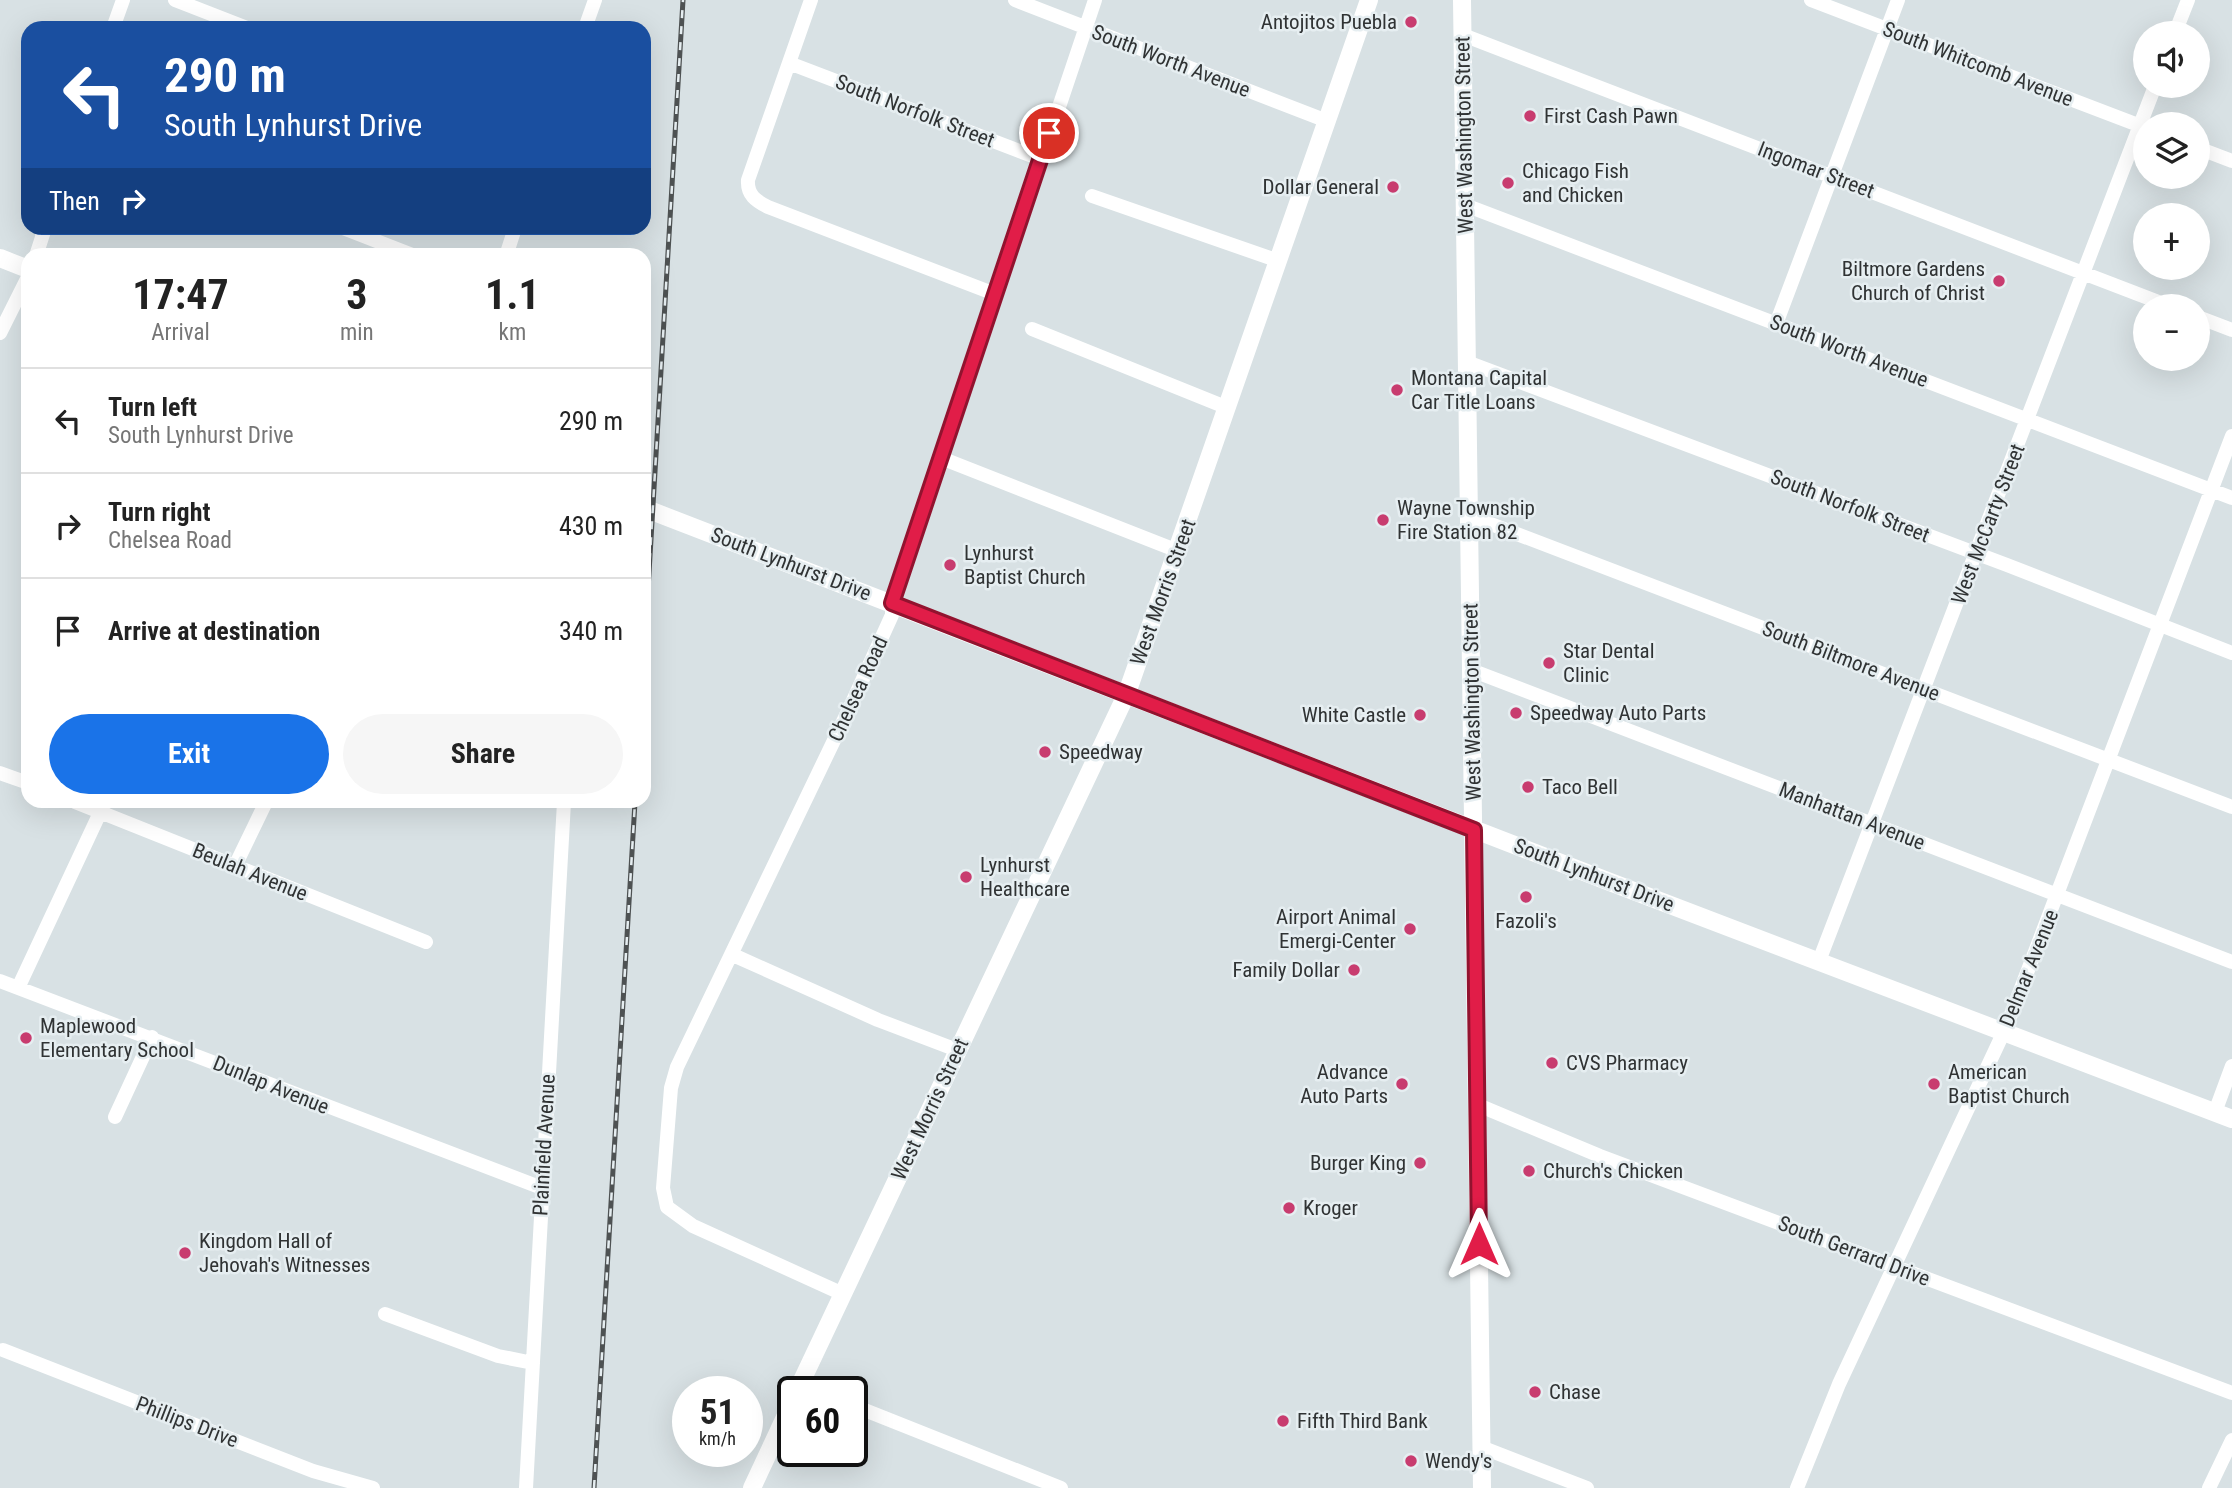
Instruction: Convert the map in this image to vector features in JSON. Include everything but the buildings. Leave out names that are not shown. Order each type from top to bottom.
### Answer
[{"type":"main road","name":"West Morris Street","points":[[809,1376],[842,1294],[1126,693],[1369,0]]},
{"type":"main road","name":"West Washington Street","points":[[1462,0],[1482,1488]]},
{"type":"main road","points":[[0,258],[21,266]]},
{"type":"main road","name":"South Lynhurst Drive","points":[[651,511],[1474,830],[2224,1115]]},
{"type":"main road","name":"West Morris Street","points":[[752,1488],[777,1440]]},
{"type":"street","points":[[116,21],[123,0]]},
{"type":"street","points":[[175,0],[229,21]]},
{"type":"street","points":[[587,21],[594,0]]},
{"type":"street","points":[[811,0],[748,180],[750,193],[756,201],[768,206],[995,294]]},
{"type":"street","name":"South Worth Avenue","points":[[1015,0],[1327,121]]},
{"type":"street","name":"Chelsea Road","points":[[842,1294],[693,1226],[667,1208],[663,1188],[673,1077],[892,615],[892,603],[1095,0]]},
{"type":"street","name":"South Whitcomb Avenue","points":[[1811,0],[2133,123]]},
{"type":"street","points":[[1776,324],[1898,0]]},
{"type":"street","points":[[2180,21],[2188,0]]},
{"type":"street","name":"Ingomar Street","points":[[1463,35],[2137,294]]},
{"type":"street","name":"South Norfolk Street","points":[[789,63],[1040,159]]},
{"type":"street","name":"West McCarty Street","points":[[1819,961],[2133,152]]},
{"type":"street","points":[[2210,153],[2232,161]]},
{"type":"street","points":[[1092,196],[1279,261]]},
{"type":"street","name":"South Worth Avenue","points":[[1465,205],[2232,498]]},
{"type":"street","points":[[361,235],[394,248]]},
{"type":"street","points":[[0,333],[21,291]]},
{"type":"street","points":[[2210,322],[2232,330]]},
{"type":"street","points":[[1032,329],[1228,408]]},
{"type":"street","name":"South Norfolk Street","points":[[1467,362],[1976,553],[2232,653]]},
{"type":"street","name":"Delmar Avenue","points":[[1797,1488],[1839,1384],[2004,1032],[2232,436]]},
{"type":"street","points":[[941,458],[1178,551]]},
{"type":"street","name":"South Biltmore Avenue","points":[[1470,516],[2232,807]]},
{"type":"street","name":"Manhattan Avenue","points":[[1471,670],[2232,962]]},
{"type":"street","points":[[0,773],[21,780]]},
{"type":"street","points":[[18,988],[102,808]]},
{"type":"street","name":"Beulah Avenue","points":[[107,808],[235,866],[426,942]]},
{"type":"street","points":[[235,866],[263,808]]},
{"type":"street","name":"Plainfield Avenue","points":[[526,1488],[564,808]]},
{"type":"street","points":[[733,955],[878,1020],[957,1050]]},
{"type":"street","name":"Dunlap Avenue","points":[[0,981],[542,1188]]},
{"type":"street","points":[[115,1117],[152,1037]]},
{"type":"street","points":[[2224,1115],[2232,1066]]},
{"type":"street","name":"South Gerrard Drive","points":[[1478,1105],[1600,1156],[2232,1393]]},
{"type":"street","points":[[385,1314],[498,1356],[533,1363]]},
{"type":"street","name":"Phillips Drive","points":[[4,1350],[313,1471],[373,1488]]},
{"type":"street","points":[[868,1411],[1061,1488]]},
{"type":"street","points":[[2208,1488],[2232,1440]]},
{"type":"street","points":[[1481,1447],[1587,1488]]},
{"type":"railway","points":[[651,539],[683,0]]},
{"type":"railway","points":[[594,1488],[635,808]]},
{"type":"place","name":"Antojitos Puebla","points":[[1411,22]]},
{"type":"place","name":"First Cash Pawn","points":[[1530,116]]},
{"type":"place","name":"Chicago Fish and Chicken","points":[[1508,183]]},
{"type":"place","name":"Dollar General","points":[[1393,187]]},
{"type":"place","name":"Biltmore Gardens Church of Christ","points":[[1999,281]]},
{"type":"place","name":"Montana Capital Car Title Loans","points":[[1397,390]]},
{"type":"place","name":"Wayne Township Fire Station 82","points":[[1383,520]]},
{"type":"place","name":"Lynhurst Baptist Church","points":[[950,565]]},
{"type":"place","name":"Star Dental Clinic","points":[[1549,663]]},
{"type":"place","name":"Speedway Auto Parts","points":[[1516,713]]},
{"type":"place","name":"White Castle","points":[[1420,715]]},
{"type":"place","name":"Speedway","points":[[1045,752]]},
{"type":"place","name":"Taco Bell","points":[[1528,787]]},
{"type":"place","name":"Lynhurst Healthcare","points":[[966,877]]},
{"type":"place","name":"Fazoli's","points":[[1526,897]]},
{"type":"place","name":"Airport Animal Emergi-Center","points":[[1410,929]]},
{"type":"place","name":"Family Dollar","points":[[1354,970]]},
{"type":"place","name":"Maplewood Elementary School","points":[[26,1038]]},
{"type":"place","name":"CVS Pharmacy","points":[[1552,1063]]},
{"type":"place","name":"Advance Auto Parts","points":[[1402,1084]]},
{"type":"place","name":"American Baptist Church","points":[[1934,1084]]},
{"type":"place","name":"Burger King","points":[[1420,1163]]},
{"type":"place","name":"Church's Chicken","points":[[1529,1171]]},
{"type":"place","name":"Kroger","points":[[1289,1208]]},
{"type":"place","name":"Kingdom Hall of Jehovah's Witnesses","points":[[185,1253]]},
{"type":"place","name":"Chase","points":[[1535,1392]]},
{"type":"place","name":"Fifth Third Bank","points":[[1283,1421]]},
{"type":"place","name":"Wendy's","points":[[1411,1461]]},
{"type":"route","points":[[1049,133],[892,603],[1474,830],[1479,1244]]}]
